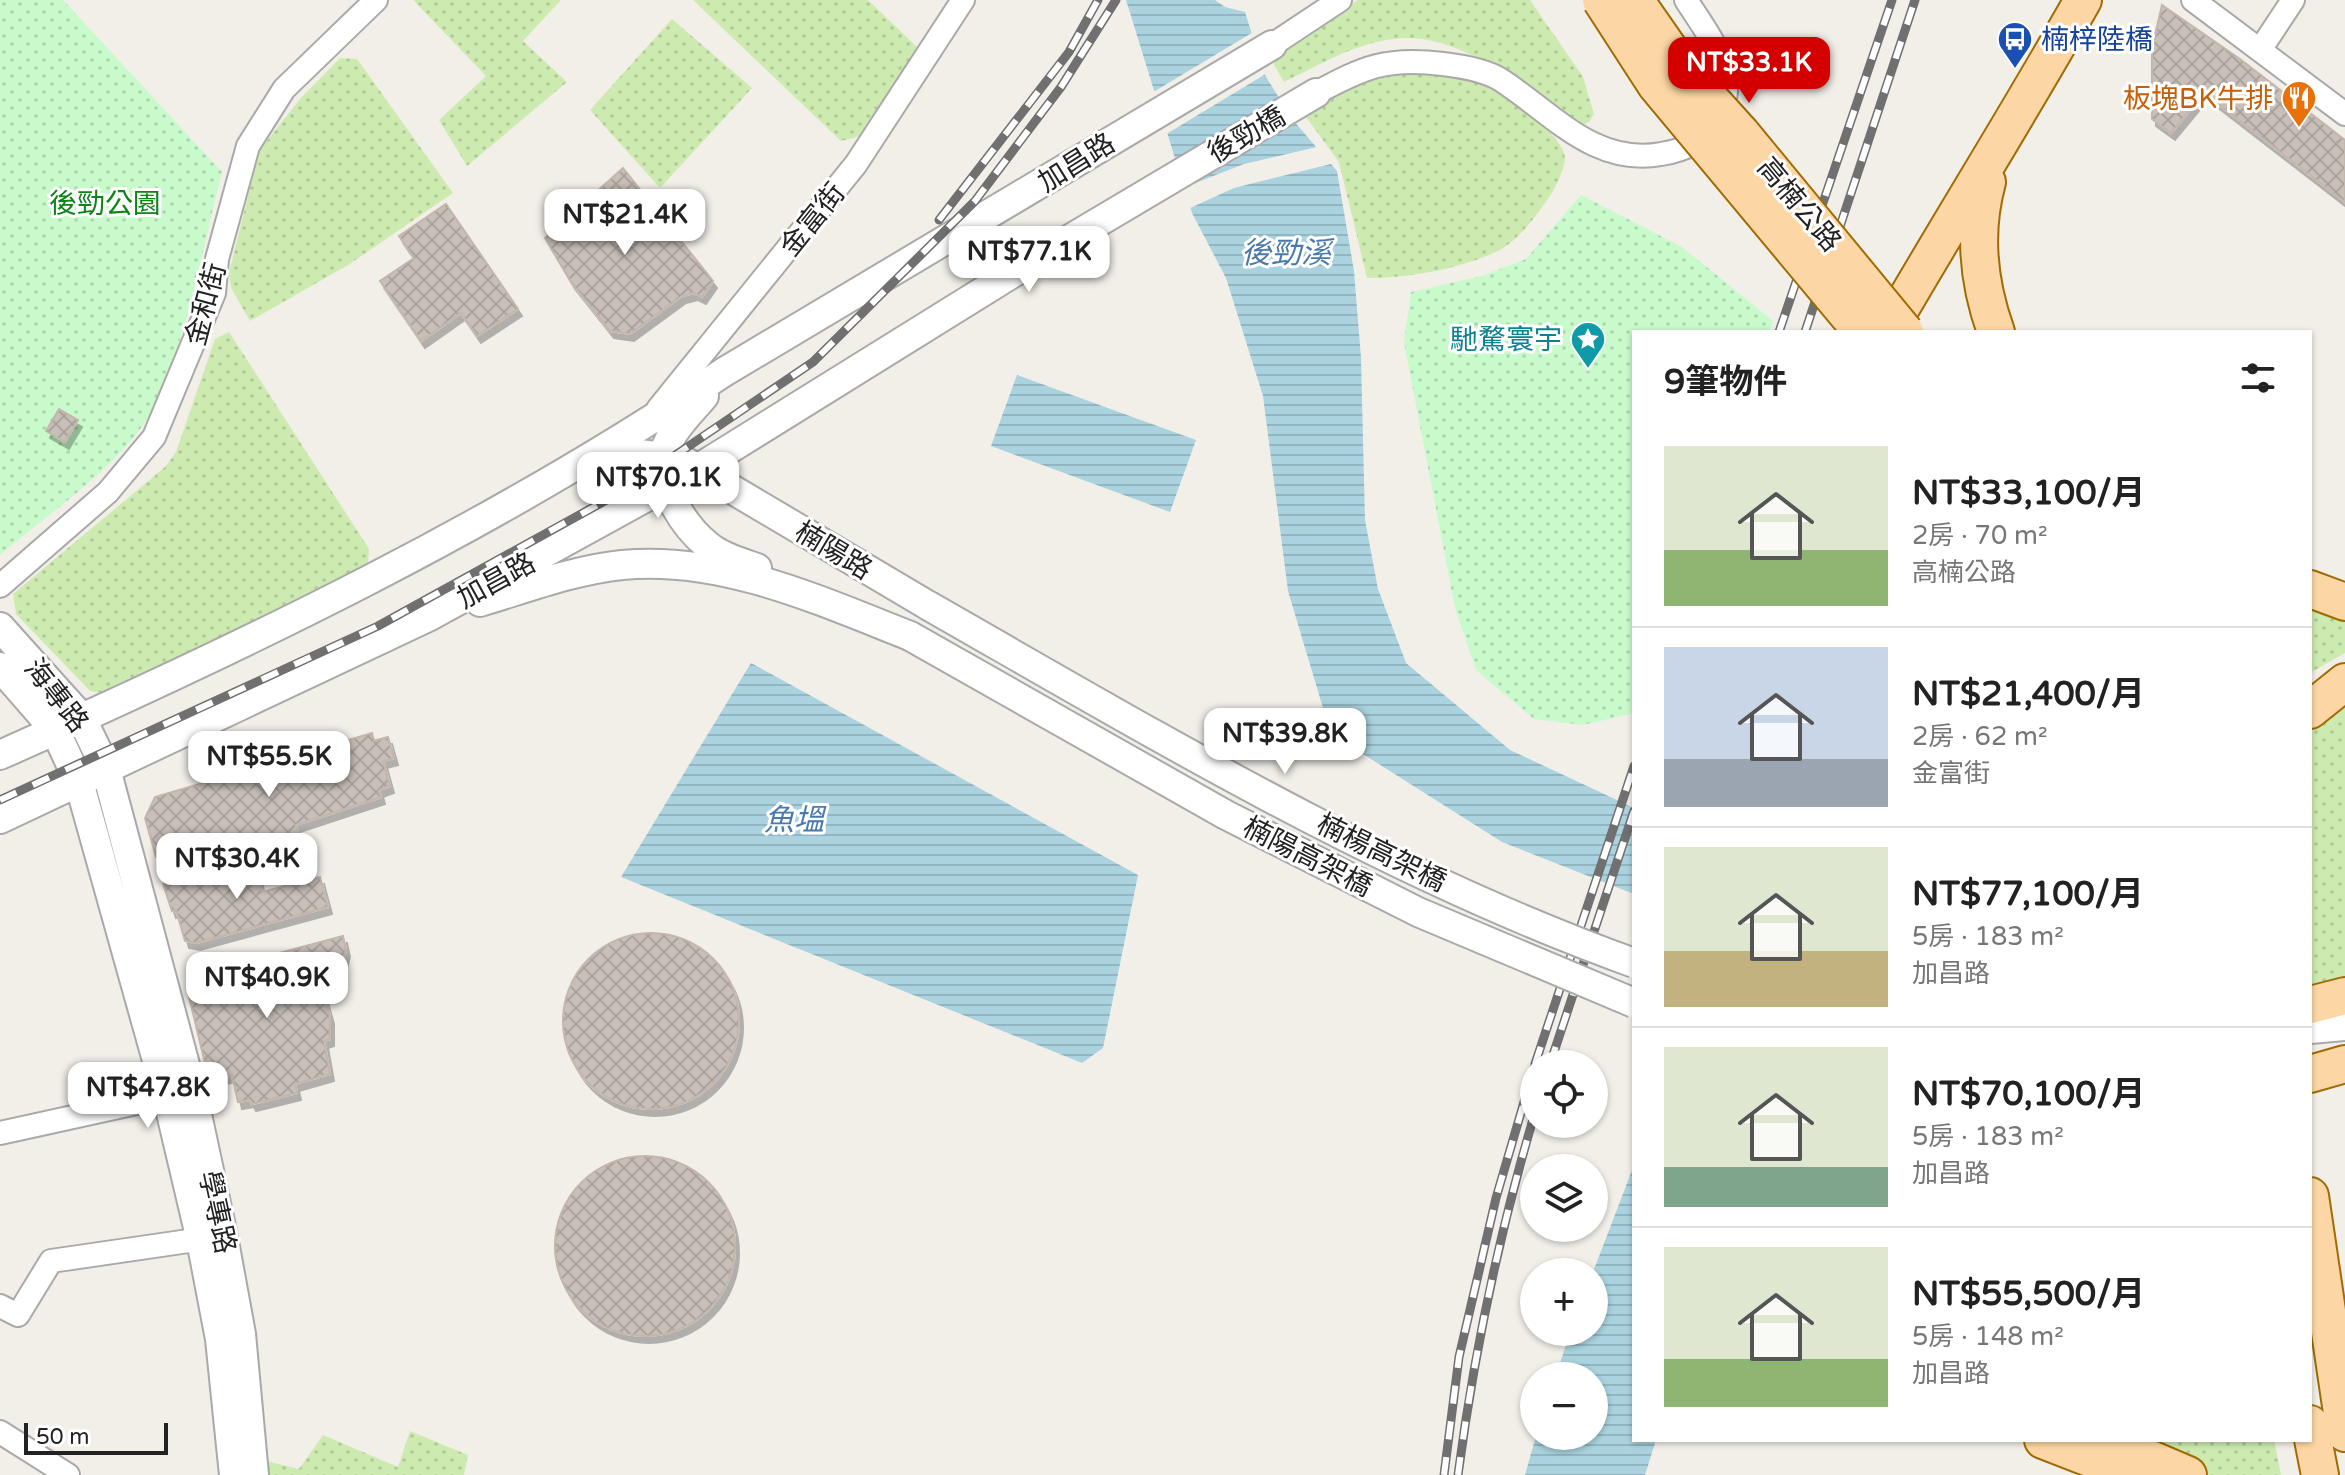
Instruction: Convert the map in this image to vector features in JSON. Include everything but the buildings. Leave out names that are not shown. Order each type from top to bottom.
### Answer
[{"type":"main road","name":"高楠公路","points":[[1601,0],[1656,85],[1860,330]]},
{"type":"main road","name":"高楠公路","points":[[1635,0],[1683,69],[1741,133],[1903,330]]},
{"type":"main road","points":[[1888,330],[1943,235],[1994,157],[2083,0]]},
{"type":"main road","points":[[1994,157],[1977,222],[1981,276],[1995,330]]},
{"type":"main road","points":[[2312,566],[2345,578]]},
{"type":"main road","points":[[2312,590],[2345,602]]},
{"type":"main road","points":[[2312,708],[2345,682]]},
{"type":"main road","points":[[2312,1004],[2345,996]]},
{"type":"main road","points":[[2312,1073],[2345,1063]]},
{"type":"main road","points":[[2312,1210],[2345,1433]]},
{"type":"main road","points":[[2312,1434],[2320,1475]]},
{"type":"main road","points":[[2048,1442],[2133,1475]]},
{"type":"main road","points":[[2111,1442],[2188,1475]]},
{"type":"street","name":"金和街","points":[[0,586],[108,492],[154,437],[214,293],[217,259],[248,146],[284,89],[376,0]]},
{"type":"street","name":"金富街","points":[[645,425],[856,164],[963,0]]},
{"type":"street","points":[[1272,45],[1340,0]]},
{"type":"street","points":[[1316,93],[1364,67],[1405,62],[1445,64],[1499,78],[1590,145],[1619,155],[1649,157],[1673,152],[1700,140],[1726,101],[1728,81],[1724,64],[1686,0]]},
{"type":"street","points":[[2193,0],[2345,114]]},
{"type":"street","points":[[2260,50],[2293,0]]},
{"type":"street","name":"加昌路","points":[[0,755],[337,599],[561,475],[645,425],[724,372],[979,223],[1272,45]]},
{"type":"street","name":"後勁橋","points":[[1176,175],[1316,93]]},
{"type":"street","name":"加昌路","points":[[0,819],[430,616],[699,468],[1176,175]]},
{"type":"street","points":[[979,223],[1011,274]]},
{"type":"street","points":[[724,372],[683,422],[663,455],[662,471],[683,518],[707,545],[735,560],[823,591],[910,636]]},
{"type":"street","name":"楠陽路","points":[[561,475],[639,454],[663,455],[699,468],[929,606]]},
{"type":"street","points":[[831,522],[850,560]]},
{"type":"street","points":[[430,616],[581,572],[622,565],[659,564],[717,572],[778,588],[910,636]]},
{"type":"street","name":"楠楊高架橋","points":[[929,606],[1246,786],[1576,943],[1632,962]]},
{"type":"street","name":"海專路","points":[[0,627],[81,717],[106,769]]},
{"type":"street","name":"楠陽高架橋","points":[[910,636],[1226,815],[1418,912],[1632,1002]]},
{"type":"street","name":"海專路","points":[[0,667],[55,730],[79,782]]},
{"type":"street","name":"學專路","points":[[106,769],[212,1238],[241,1334],[254,1475]]},
{"type":"street","name":"學專路","points":[[79,782],[180,1094]]},
{"type":"street","points":[[2312,1029],[2345,1026]]},
{"type":"street","points":[[2312,1066],[2345,1063]]},
{"type":"street","points":[[0,1133],[180,1094]]},
{"type":"street","points":[[0,1306],[18,1315],[51,1261],[212,1238]]},
{"type":"street","name":"學專路","points":[[212,1238],[234,1475]]},
{"type":"street","points":[[0,1432],[67,1475]]},
{"type":"green space","name":"後勁公園","points":[[0,0],[63,0],[222,172],[179,341],[155,404],[141,428],[109,464],[0,555]]},
{"type":"green space","points":[[413,0],[561,0],[523,41],[567,82],[467,166],[439,120],[486,76]]},
{"type":"green space","points":[[693,0],[868,0],[918,48],[865,135],[841,141]]},
{"type":"green space","points":[[1358,0],[1530,0],[1583,77],[1594,114],[1589,122],[1579,127],[1492,66],[1468,53],[1418,38],[1364,45],[1284,82],[1269,56]]},
{"type":"green space","points":[[672,19],[752,88],[660,188],[590,110]]},
{"type":"green space","points":[[340,58],[357,59],[453,193],[348,265],[250,321],[231,288],[229,273],[259,151],[300,99]]},
{"type":"green space","points":[[1442,70],[1490,83],[1522,105],[1563,150],[1565,159],[1562,171],[1552,193],[1535,216],[1518,236],[1498,251],[1434,271],[1367,278],[1339,162],[1306,117],[1307,105],[1370,72]]},
{"type":"green space","points":[[1581,195],[1682,247],[1773,321],[1770,330],[1632,330],[1632,713],[1583,725],[1534,719],[1476,670],[1455,608],[1404,342],[1411,292],[1482,276],[1526,259]]},
{"type":"green space","points":[[229,332],[369,549],[368,563],[105,694],[90,691],[16,614],[13,594],[165,467],[176,452],[215,339]]},
{"type":"green space","points":[[2312,596],[2345,608],[2345,653],[2312,672]]},
{"type":"green space","points":[[2345,696],[2345,982],[2314,986],[2312,727],[2318,717]]},
{"type":"green space","points":[[410,1431],[468,1455],[464,1475],[261,1475],[259,1459],[299,1469],[323,1435],[398,1467]]},
{"type":"green space","points":[[2137,1442],[2274,1442],[2281,1475],[2208,1475]]},
{"type":"water","name":"後勁溪","points":[[1126,0],[1215,0],[1225,7],[1245,12],[1265,75],[1292,119],[1337,171],[1354,271],[1361,358],[1365,520],[1378,589],[1406,663],[1510,750],[1632,807],[1632,893],[1502,842],[1363,754],[1323,708],[1288,591],[1263,396],[1226,278],[1192,213]]},
{"type":"water","points":[[1017,375],[1196,440],[1170,512],[991,446]]},
{"type":"water","name":"魚塭","points":[[751,663],[1138,875],[1103,1048],[1082,1063],[621,877]]},
{"type":"water","points":[[1632,1170],[1632,1442],[1655,1442],[1645,1475],[1525,1475],[1532,1450],[1608,1450],[1608,1362],[1560,1362],[1566,1346],[1608,1346],[1608,1258],[1598,1258],[1604,1242],[1608,1242],[1608,1233]]},
{"type":"pier","points":[[1255,31],[1269,72],[1163,136],[1150,94]]},
{"type":"pier","points":[[1296,116],[1300,121],[1193,184],[1244,164],[1321,146],[1335,163],[1234,188],[1188,209],[1174,169]]},
{"type":"railway","points":[[939,220],[1069,52],[1098,0]]},
{"type":"railway","points":[[0,800],[378,626],[621,492],[813,362],[975,201],[1061,87],[1116,0]]},
{"type":"railway","points":[[1780,330],[1892,0]]},
{"type":"railway","points":[[1806,330],[1915,0]]},
{"type":"railway","points":[[1540,1050],[1632,772]]},
{"type":"railway","points":[[1555,1050],[1632,817]]},
{"type":"railway","points":[[1444,1475],[1459,1357],[1496,1198],[1520,1116]]},
{"type":"railway","points":[[1458,1475],[1489,1294],[1528,1138]]},
{"type":"place","name":"楠梓陸橋","points":[[2015,70]]},
{"type":"place","name":"板塊BK牛排","points":[[2299,129]]},
{"type":"place","name":"馳騖寰宇","points":[[1588,370]]}]
